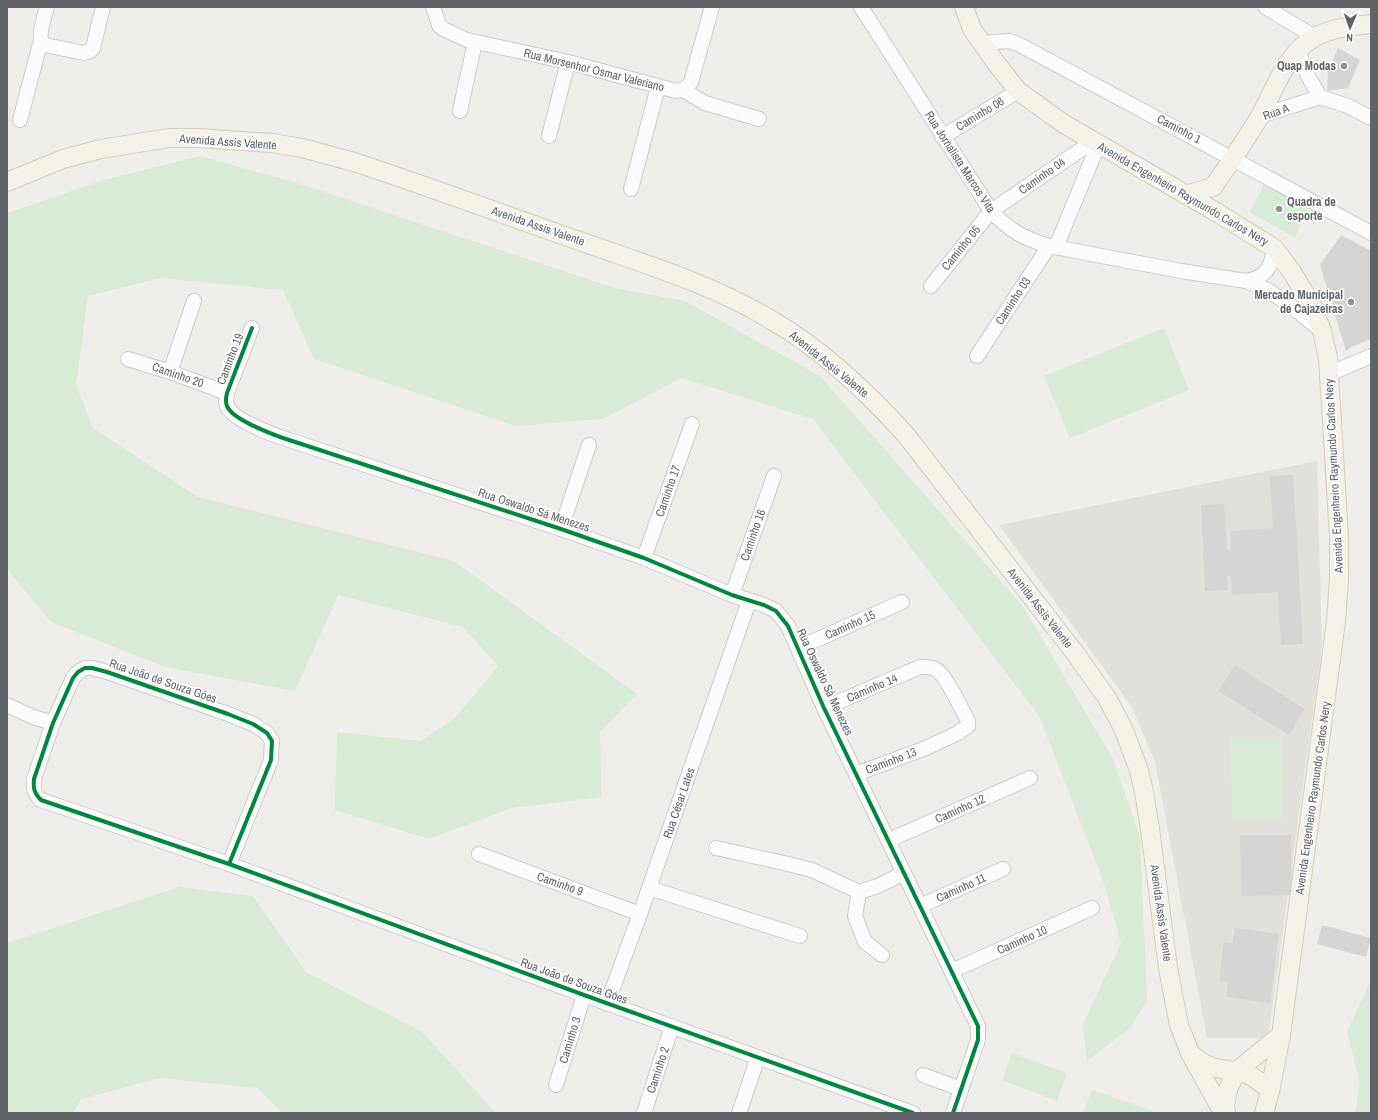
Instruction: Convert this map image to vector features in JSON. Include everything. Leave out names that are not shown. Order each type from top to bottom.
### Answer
[{"type":"main road","name":"Avenida Engenheiro Raymundo Carlos Nery","points":[[964,7],[972,29],[1018,91],[1064,124],[1216,212],[1274,248],[1284,260],[1303,289],[1312,306],[1326,345],[1339,536],[1339,579],[1336,622],[1281,1035],[1264,1113]]},
{"type":"main road","points":[[1260,116],[1286,66],[1298,50],[1315,37],[1335,30],[1371,24]]},
{"type":"main road","name":"Rua A","points":[[1213,187],[1260,116]]},
{"type":"main road","name":"Avenida Assis Valente","points":[[7,182],[63,159],[101,149],[169,138],[236,140],[272,143],[302,148],[354,162],[683,278],[746,306],[774,321],[807,344],[880,407],[906,435],[1075,653],[1107,698],[1124,728],[1139,770],[1144,792],[1172,991],[1179,1025],[1190,1053],[1225,1113]]},
{"type":"main road","points":[[1186,195],[1213,187],[1216,212]]},
{"type":"main road","points":[[1225,1113],[1228,1089],[1237,1071],[1281,1035]]},
{"type":"main road","points":[[1190,1053],[1207,1065],[1215,1068],[1237,1071],[1255,1078],[1270,1091]]},
{"type":"street","points":[[20,120],[41,40],[47,7]]},
{"type":"street","points":[[41,40],[45,45],[80,52],[90,51],[94,48],[103,7]]},
{"type":"street","name":"Rua Morsenhor Osmar Valeriano","points":[[433,7],[439,25],[443,29],[452,34],[475,42],[568,62],[658,87],[676,91],[683,90]]},
{"type":"street","points":[[712,7],[690,82],[683,90],[705,103],[759,119]]},
{"type":"street","name":"Rua Jornalista Marcos Vita","points":[[861,7],[942,137],[991,211],[1004,225],[1032,241],[1053,246],[1181,271],[1246,281],[1267,290],[1289,304],[1322,332]]},
{"type":"street","points":[[1265,7],[1315,37]]},
{"type":"street","name":"Caminho 1","points":[[982,43],[1009,41],[1018,44],[1371,233]]},
{"type":"street","points":[[460,111],[475,42]]},
{"type":"street","points":[[1298,50],[1308,76],[1320,97],[1348,106],[1371,118]]},
{"type":"street","points":[[549,136],[568,62]]},
{"type":"street","points":[[631,189],[658,87]]},
{"type":"street","name":"Caminho 06","points":[[942,137],[1018,91]]},
{"type":"street","name":"Rua A","points":[[1260,116],[1320,97]]},
{"type":"street","name":"Caminho 04","points":[[991,211],[1095,143]]},
{"type":"street","name":"Caminho 03","points":[[977,356],[1053,246],[1095,143]]},
{"type":"street","name":"Caminho 05","points":[[931,286],[991,211]]},
{"type":"street","points":[[1246,281],[1258,278],[1266,271],[1272,263],[1274,248]]},
{"type":"street","points":[[170,372],[194,301]]},
{"type":"street","name":"Caminho 19","points":[[252,328],[227,393],[227,408],[250,424],[280,437]]},
{"type":"street","points":[[1329,374],[1371,356]]},
{"type":"street","name":"Caminho 20","points":[[128,358],[227,393]]},
{"type":"street","name":"Caminho 17","points":[[644,558],[692,424]]},
{"type":"street","name":"Rua Oswaldo Sá Menezes","points":[[280,437],[562,529],[644,558],[732,595],[764,605],[776,611],[788,626],[824,708],[978,1026],[978,1040],[953,1113]]},
{"type":"street","points":[[562,529],[589,445]]},
{"type":"street","name":"Caminho 16","points":[[732,595],[774,476]]},
{"type":"street","name":"Rua César Lates","points":[[607,1004],[640,914],[749,601]]},
{"type":"street","name":"Caminho 15","points":[[798,648],[902,602]]},
{"type":"street","name":"Caminho 13","points":[[856,774],[926,748],[964,730],[968,726],[968,721],[939,671],[927,666],[920,667]]},
{"type":"street","name":"Caminho 14","points":[[824,708],[920,667]]},
{"type":"street","name":"Rua João de Souza Góes","points":[[229,864],[270,760],[272,741],[267,733],[253,724],[228,714],[92,668],[85,668],[78,672],[73,678],[53,723],[34,779],[33,788],[35,794],[41,800],[229,864],[607,1004],[913,1113]]},
{"type":"street","points":[[7,705],[34,717],[53,723]]},
{"type":"street","name":"Caminho 12","points":[[889,840],[1030,778]]},
{"type":"street","points":[[716,848],[784,862],[812,870],[859,892],[878,886],[904,873]]},
{"type":"street","name":"Caminho 9","points":[[479,854],[640,914]]},
{"type":"street","name":"Caminho 11","points":[[920,906],[1003,869]]},
{"type":"street","points":[[649,888],[800,936]]},
{"type":"street","points":[[859,892],[855,916],[866,942],[882,955]]},
{"type":"street","name":"Caminho 10","points":[[952,971],[1092,908]]},
{"type":"street","name":"Caminho 3","points":[[556,1085],[584,995]]},
{"type":"street","name":"Caminho 2","points":[[644,1113],[672,1026]]},
{"type":"street","points":[[739,1113],[758,1057]]},
{"type":"street","points":[[923,1075],[961,1089]]},
{"type":"shaded area","points":[[1317,461],[1322,647],[1268,1038],[1207,1038],[1155,762],[1132,707],[999,525]]},
{"type":"green space","points":[[200,156],[294,182],[614,288],[685,301],[820,376],[1022,605],[1113,759],[1140,837],[1147,1000],[1130,1028],[1087,1061],[1083,1024],[1121,943],[1103,880],[1039,716],[813,419],[681,378],[603,419],[515,426],[314,359],[283,290],[161,278],[88,296],[76,385],[93,428],[198,497],[454,561],[637,694],[600,732],[601,797],[512,808],[429,839],[335,810],[337,732],[421,741],[455,718],[498,666],[463,627],[338,595],[295,691],[165,667],[51,622],[7,569],[7,213],[104,180]]},
{"type":"green space","name":"Quadra de esporte","points":[[1264,184],[1308,207],[1295,238],[1250,212]]},
{"type":"green space","points":[[1164,328],[1189,390],[1070,438],[1044,376]]},
{"type":"green space","points":[[1231,738],[1281,738],[1282,819],[1232,820]]},
{"type":"green space","points":[[179,887],[253,896],[306,972],[422,1032],[496,1113],[282,1113],[257,1088],[160,1078],[81,1099],[73,1113],[7,1113],[7,943]]},
{"type":"green space","points":[[1371,980],[1371,1113],[1355,1113],[1360,1083],[1347,1032]]},
{"type":"green space","points":[[1012,1053],[1067,1073],[1057,1101],[1002,1080]]},
{"type":"green space","points":[[1092,1090],[1158,1113],[1083,1113]]},
{"type":"building","name":"Quap Modas","points":[[1338,48],[1360,60],[1348,88],[1327,91],[1328,72]]},
{"type":"building","name":"Mercado Municipal de Cajazeiras","points":[[1341,235],[1371,251],[1371,339],[1351,347],[1346,351],[1320,265]]},
{"type":"building","points":[[1293,475],[1303,644],[1281,645],[1278,592],[1232,595],[1231,576],[1227,576],[1228,590],[1205,591],[1201,505],[1224,504],[1227,550],[1231,549],[1230,531],[1273,528],[1270,476]]},
{"type":"building","points":[[1235,665],[1305,709],[1289,735],[1218,691]]},
{"type":"building","points":[[1240,835],[1291,835],[1292,895],[1241,896]]},
{"type":"building","points":[[1322,925],[1371,938],[1366,957],[1317,944]]},
{"type":"building","points":[[1235,928],[1279,934],[1270,1003],[1226,997],[1228,982],[1219,981],[1224,942],[1232,944]]},
{"type":"cycle path","points":[[252,328],[226,398],[226,404],[230,411],[243,420],[280,437],[561,529],[644,558],[732,595],[764,605],[776,611],[788,626],[824,708],[978,1026],[978,1040],[953,1113]]},
{"type":"cycle path","points":[[229,864],[271,760],[272,741],[267,733],[253,724],[228,714],[107,672],[92,668],[85,668],[78,672],[73,678],[53,723],[34,779],[34,790],[41,800],[229,864],[584,995],[913,1113]]},
{"type":"place","name":"Quap Modas","points":[[1344,66]]},
{"type":"place","name":"Quadra de esporte","points":[[1279,209]]},
{"type":"place","name":"Mercado Municipal de Cajazeiras","points":[[1351,302]]}]
